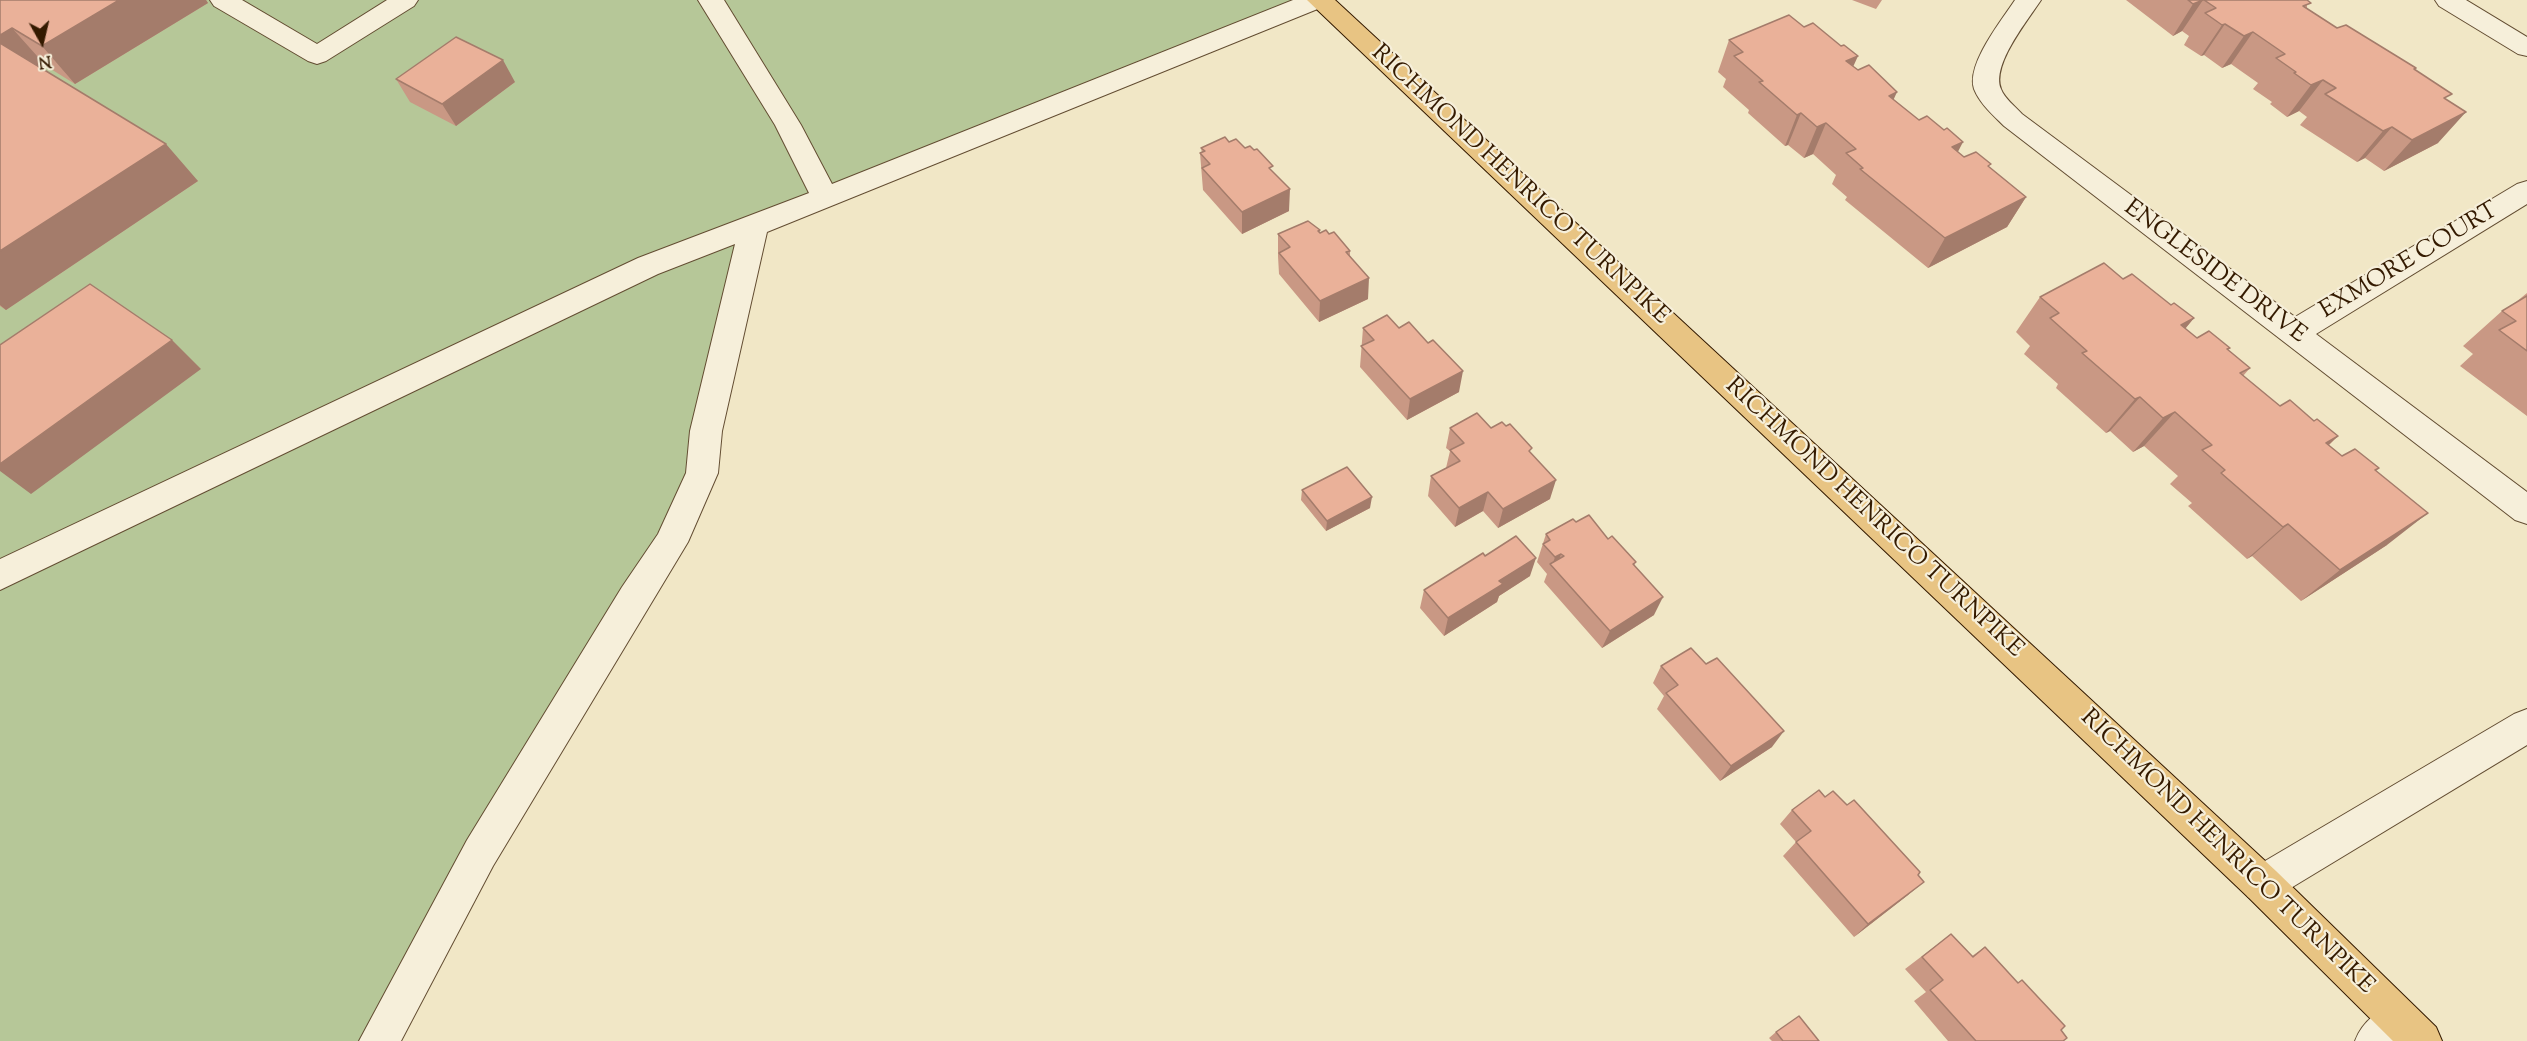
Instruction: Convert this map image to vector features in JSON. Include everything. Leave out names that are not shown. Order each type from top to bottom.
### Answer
[{"type":"main road","name":"RICHMOND HENRICO TURNPIKE","points":[[1318,0],[2262,884],[2399,1034]]},
{"type":"street","points":[[223,0],[317,55],[405,0]]},
{"type":"street","points":[[711,0],[788,125],[825,198]]},
{"type":"street","points":[[0,575],[648,266],[825,198],[1318,0]]},
{"type":"street","name":"ENGLESIDE DRIVE","points":[[2028,0],[1988,65],[1986,82],[1992,99],[2013,120],[2527,510]]},
{"type":"street","points":[[2448,0],[2527,48]]},
{"type":"street","name":"EXMORE COURT","points":[[2293,333],[2527,191]]},
{"type":"street","points":[[379,1041],[480,853],[628,608],[671,542],[702,473],[706,431],[754,225]]},
{"type":"street","points":[[2262,884],[2527,726]]},
{"type":"green space","points":[[0,0],[1316,0],[754,225],[702,473],[379,1041],[0,1041]]},
{"type":"building","points":[[0,0],[119,0],[42,46],[12,28],[0,35]]},
{"type":"building","points":[[2188,0],[2203,0],[2193,4]]},
{"type":"building","points":[[2204,0],[2307,0],[2311,3],[2303,6],[2337,28],[2346,25],[2416,68],[2414,69],[2452,94],[2444,98],[2466,112],[2412,140],[2392,127],[2383,131],[2325,94],[2336,88],[2323,80],[2311,85],[2294,73],[2296,72],[2276,58],[2285,54],[2253,32],[2244,36],[2205,13],[2216,8]]},
{"type":"building","points":[[1789,15],[1804,27],[1813,23],[1841,46],[1844,45],[1858,56],[1846,61],[1858,70],[1869,65],[1897,92],[1889,96],[1919,120],[1927,116],[1944,130],[1947,128],[1963,142],[1952,147],[1964,157],[1976,152],[1991,164],[1988,166],[2026,197],[1945,238],[1860,169],[1863,168],[1846,153],[1856,149],[1826,123],[1817,127],[1801,113],[1797,115],[1759,82],[1763,81],[1734,56],[1743,52],[1729,40]]},
{"type":"building","points":[[456,37],[503,60],[442,104],[396,79]]},
{"type":"building","points":[[0,43],[166,144],[0,251]]},
{"type":"building","points":[[1225,137],[1229,142],[1236,139],[1245,148],[1250,146],[1254,150],[1257,149],[1273,166],[1269,168],[1290,189],[1242,212],[1202,168],[1210,164],[1200,153],[1205,151],[1201,148]]},
{"type":"building","points":[[1308,221],[1320,230],[1318,231],[1320,233],[1326,230],[1329,234],[1334,232],[1350,251],[1346,252],[1369,278],[1320,301],[1279,253],[1290,247],[1278,234]]},
{"type":"building","points":[[2104,263],[2123,279],[2132,274],[2171,305],[2174,303],[2194,318],[2181,325],[2197,338],[2209,331],[2250,368],[2240,373],[2280,406],[2290,400],[2314,421],[2317,419],[2338,436],[2326,443],[2342,456],[2355,449],[2379,468],[2375,470],[2428,513],[2340,570],[2288,524],[2283,527],[2221,473],[2225,470],[2202,450],[2212,445],[2175,412],[2163,418],[2140,397],[2135,399],[2082,353],[2087,351],[2050,318],[2059,313],[2040,297]]},
{"type":"building","points":[[90,284],[172,340],[0,464],[0,345]]},
{"type":"building","points":[[2527,296],[2527,351],[2499,330],[2516,321],[2502,311]]},
{"type":"building","points":[[1387,315],[1399,328],[1409,322],[1428,343],[1433,340],[1463,371],[1410,399],[1361,346],[1374,340],[1363,328]]},
{"type":"building","points":[[1477,413],[1491,428],[1502,422],[1506,426],[1510,424],[1532,448],[1529,451],[1556,480],[1503,509],[1488,492],[1459,508],[1431,476],[1460,461],[1450,450],[1464,443],[1450,428]]},
{"type":"building","points":[[1347,467],[1372,497],[1327,521],[1302,490]]},
{"type":"building","points":[[1589,515],[1608,539],[1612,536],[1636,562],[1633,564],[1663,597],[1610,631],[1550,564],[1564,556],[1561,554],[1555,557],[1543,544],[1550,540],[1546,534],[1573,519],[1576,522]]},
{"type":"building","points":[[1516,536],[1536,558],[1499,581],[1503,584],[1448,618],[1424,590],[1483,553],[1485,556]]},
{"type":"building","points":[[1691,648],[1706,664],[1717,658],[1784,731],[1731,766],[1666,693],[1678,685],[1661,666]]},
{"type":"building","points":[[1819,790],[1825,797],[1833,791],[1847,805],[1854,800],[1920,872],[1918,875],[1924,882],[1868,924],[1796,842],[1811,831],[1792,810]]},
{"type":"building","points":[[1951,934],[1973,957],[1985,947],[2018,983],[2022,980],[2065,1026],[2061,1030],[2067,1038],[2063,1041],[1976,1041],[1930,990],[1943,980],[1922,957]]},
{"type":"building","points":[[1799,1016],[1819,1041],[1783,1041],[1776,1032]]}]
